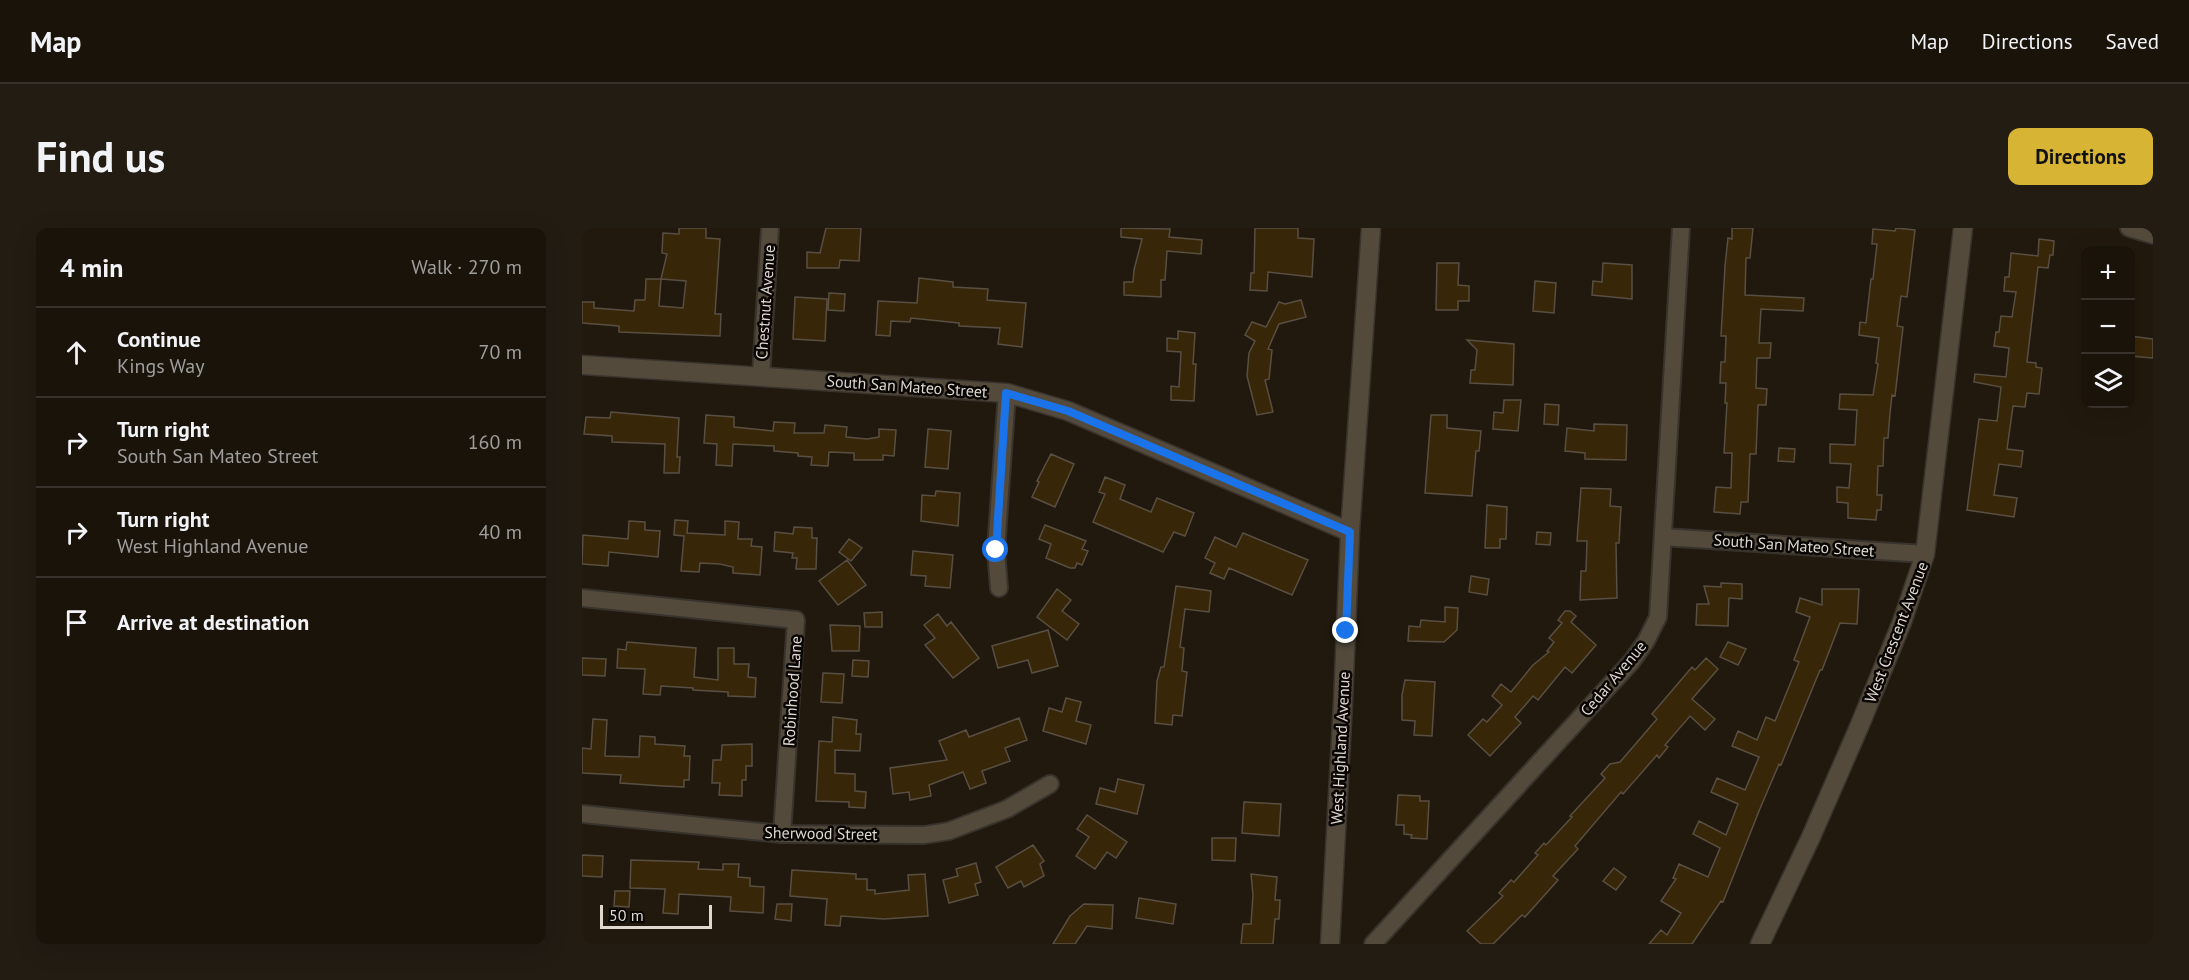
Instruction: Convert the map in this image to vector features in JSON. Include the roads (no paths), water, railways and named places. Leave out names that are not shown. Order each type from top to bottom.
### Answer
[{"type":"street","name":"Chestnut Avenue","points":[[760,376],[770,228]]},
{"type":"street","name":"West Highland Avenue","points":[[1330,944],[1350,532],[1371,228]]},
{"type":"street","name":"Cedar Avenue","points":[[1372,944],[1632,661],[1658,617],[1681,228]]},
{"type":"street","name":"West Crescent Avenue","points":[[1761,944],[1859,727],[1902,622],[1925,554],[1964,228]]},
{"type":"street","points":[[2129,228],[2153,235]]},
{"type":"street","name":"South San Mateo Street","points":[[582,365],[1006,393],[1068,411],[1350,532]]},
{"type":"street","points":[[999,588],[996,550],[1006,393]]},
{"type":"street","name":"South San Mateo Street","points":[[1663,537],[1925,554]]},
{"type":"street","name":"Robinhood Lane","points":[[582,598],[796,620],[782,834]]},
{"type":"street","name":"Sherwood Street","points":[[582,814],[782,834],[924,835],[949,831],[1007,809],[1050,784]]}]
